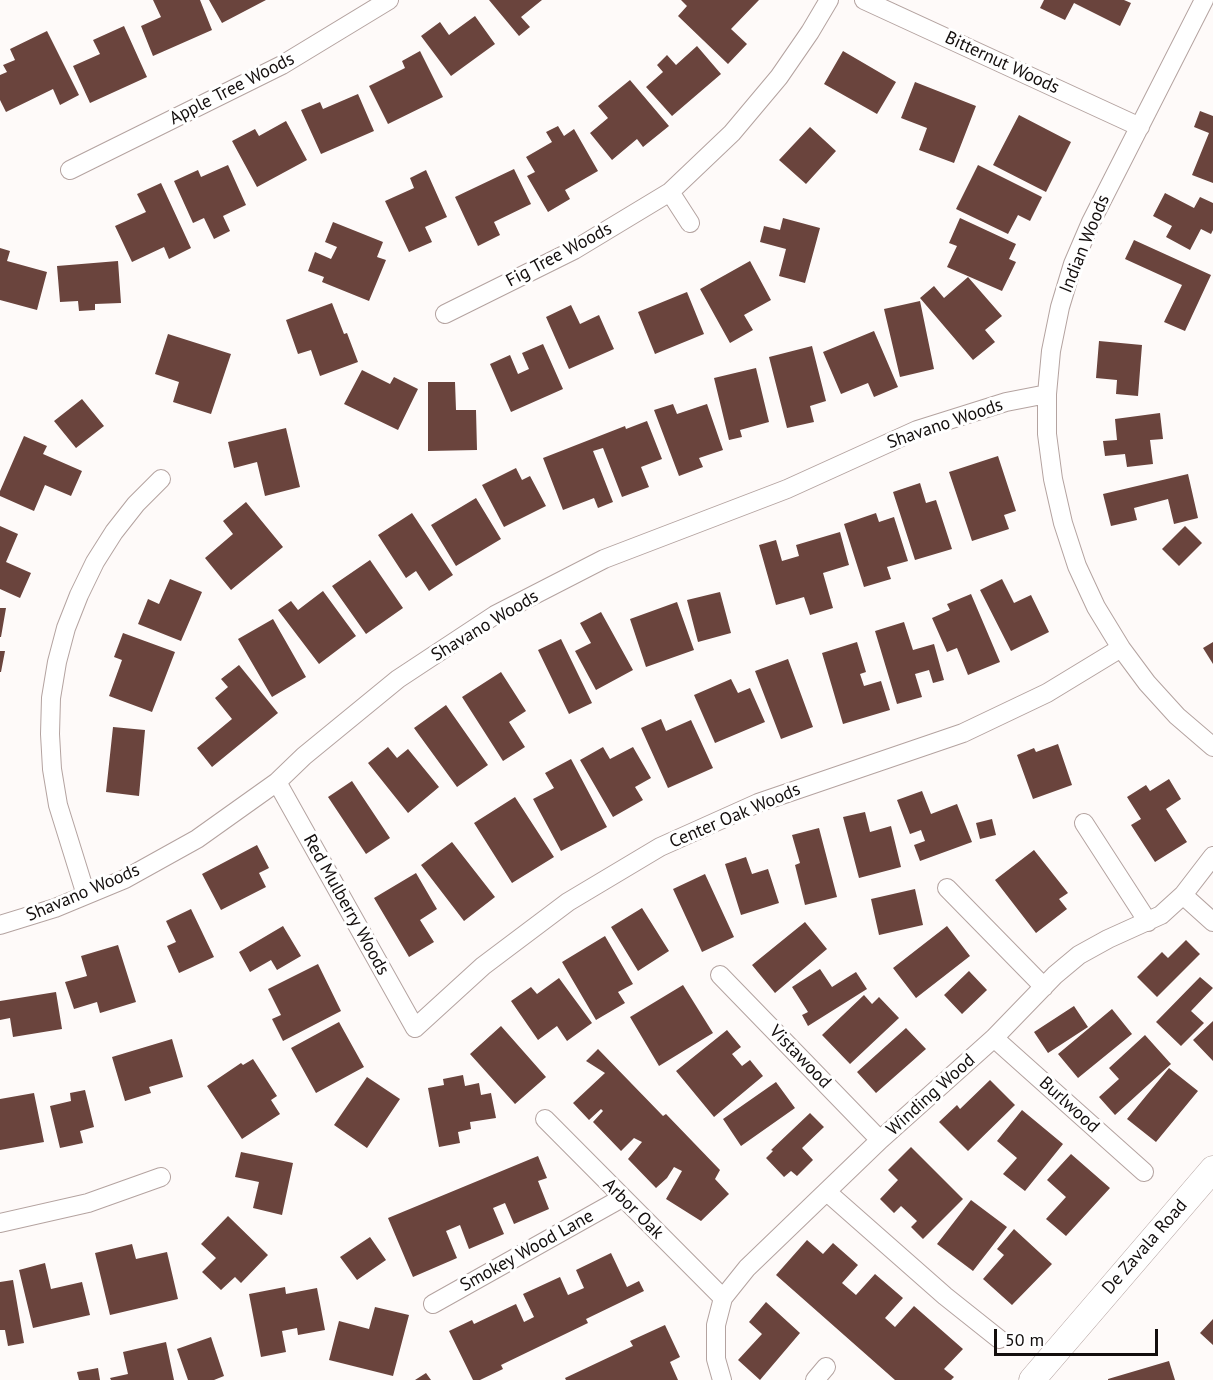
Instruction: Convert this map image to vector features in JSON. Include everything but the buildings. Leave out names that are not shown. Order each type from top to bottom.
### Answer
[{"type":"main road","name":"De Zavala Road","points":[[1032,1380],[1213,1169]]},
{"type":"street","name":"Apple Tree Woods","points":[[70,170],[282,64],[389,0]]},
{"type":"street","name":"Fig Tree Woods","points":[[445,314],[574,250],[670,192],[732,133],[779,77],[829,0]]},
{"type":"street","name":"Bitternut Woods","points":[[864,0],[1140,127]]},
{"type":"street","name":"Indian Woods","points":[[1204,0],[1091,222],[1074,264],[1060,307],[1051,351],[1047,394],[1047,434],[1053,479],[1063,523],[1077,566],[1096,607],[1121,648],[1147,683],[1177,716],[1213,747]]},
{"type":"street","points":[[670,192],[690,223]]},
{"type":"street","name":"Shavano Woods","points":[[0,925],[47,911],[125,879],[196,839],[277,782],[304,756],[398,679],[495,615],[594,564],[787,489],[917,430],[1006,402],[1047,394]]},
{"type":"street","points":[[86,895],[58,805],[52,769],[51,698],[57,662],[78,594],[95,562],[114,532],[136,504],[162,479]]},
{"type":"street","name":"Center Oak Woods","points":[[415,1028],[483,966],[568,902],[660,848],[758,802],[963,733],[1047,693],[1121,648]]},
{"type":"street","name":"Red Mulberry Woods","points":[[277,782],[415,1028]]},
{"type":"street","points":[[1084,823],[1148,922]]},
{"type":"street","name":"Winding Wood","points":[[722,1380],[716,1359],[716,1324],[723,1298],[747,1268],[880,1140],[994,1038],[1079,955],[1161,915],[1183,895],[1213,856]]},
{"type":"street","points":[[948,888],[1044,987]]},
{"type":"street","points":[[1183,895],[1213,922]]},
{"type":"street","name":"Vistawood","points":[[720,975],[880,1140]]},
{"type":"street","name":"Burlwood","points":[[994,1038],[1144,1172]]},
{"type":"street","name":"Arbor Oak","points":[[545,1119],[621,1198],[723,1298]]},
{"type":"street","points":[[0,1223],[88,1203],[161,1177]]},
{"type":"street","points":[[826,1192],[945,1296],[999,1339]]},
{"type":"street","name":"Smokey Wood Lane","points":[[433,1304],[621,1198]]}]
